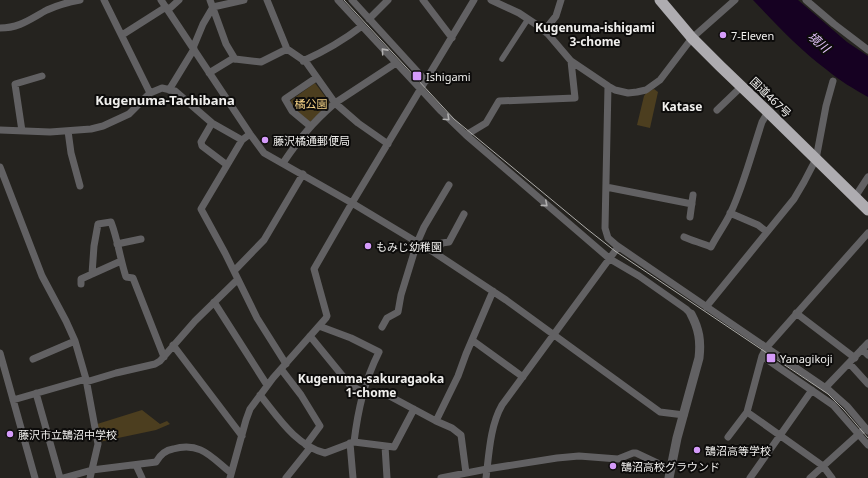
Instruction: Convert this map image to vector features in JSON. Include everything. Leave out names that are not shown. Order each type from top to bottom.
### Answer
[{"type":"highway","name":"国道467号","points":[[660,0],[692,38],[868,210]]},
{"type":"street","points":[[0,28],[8,28],[25,23],[47,10],[69,1],[80,0]]},
{"type":"street","points":[[104,0],[150,93]]},
{"type":"street","points":[[162,0],[209,73],[264,153],[303,174],[435,253],[493,291],[660,412],[684,416]]},
{"type":"street","points":[[122,35],[167,9],[179,0]]},
{"type":"street","points":[[212,4],[244,0]]},
{"type":"street","points":[[268,0],[287,49],[304,61],[335,103],[358,123],[388,144]]},
{"type":"street","points":[[338,0],[441,111],[466,135],[610,259],[639,276],[686,309],[691,314],[698,327],[700,346],[699,358],[670,474],[636,452],[633,452],[618,459],[579,456],[557,458],[441,478]]},
{"type":"street","points":[[352,0],[426,81]]},
{"type":"street","points":[[369,19],[386,0]]},
{"type":"street","points":[[423,0],[452,38]]},
{"type":"street","points":[[64,478],[156,462],[160,456],[171,449],[188,446],[198,448],[208,454],[230,476],[250,409],[267,385],[327,316],[314,269],[474,0]]},
{"type":"street","points":[[491,0],[519,13],[544,31],[571,61],[615,90],[628,93],[637,92],[653,86],[666,73],[692,38],[735,0]]},
{"type":"street","points":[[544,31],[556,16],[561,0]]},
{"type":"street","points":[[806,0],[868,50]]},
{"type":"street","points":[[169,90],[193,48],[212,4]]},
{"type":"street","points":[[212,4],[226,44],[234,59]]},
{"type":"street","points":[[502,59],[528,19]]},
{"type":"street","points":[[304,61],[337,44],[362,26]]},
{"type":"street","points":[[209,73],[234,59],[261,62],[287,49]]},
{"type":"street","points":[[466,135],[486,123],[499,101],[576,98],[571,61]]},
{"type":"street","points":[[283,163],[310,126],[335,103],[396,63]]},
{"type":"street","points":[[22,131],[15,84],[42,76]]},
{"type":"street","points":[[310,126],[292,111],[285,99],[316,78]]},
{"type":"street","points":[[706,308],[799,191],[816,160],[826,106],[833,81]]},
{"type":"street","points":[[608,86],[606,234],[610,240],[706,308],[825,388],[843,402],[867,430],[859,434],[810,478]]},
{"type":"street","points":[[717,110],[741,87]]},
{"type":"street","points":[[0,130],[68,131],[91,129],[103,126],[129,114],[150,93],[162,88],[175,92],[212,123],[242,140]]},
{"type":"street","points":[[684,237],[711,247],[730,213],[762,122],[768,112]]},
{"type":"street","points":[[212,123],[201,142],[202,146],[227,165]]},
{"type":"street","points":[[68,131],[71,153],[80,186]]},
{"type":"street","points":[[250,134],[242,140],[201,209],[283,366],[320,426],[286,478]]},
{"type":"street","points":[[0,167],[42,276],[67,319],[75,341],[86,380],[98,444],[91,474]]},
{"type":"street","points":[[234,272],[264,240],[303,174]]},
{"type":"street","points":[[855,197],[868,176]]},
{"type":"street","points":[[382,327],[387,318],[398,312],[401,295],[417,243],[424,227],[449,185]]},
{"type":"street","points":[[606,187],[692,204]]},
{"type":"street","points":[[690,217],[693,195]]},
{"type":"street","points":[[730,213],[758,225],[766,232]]},
{"type":"street","points":[[435,253],[442,243],[449,242],[464,214]]},
{"type":"street","points":[[92,274],[94,246],[98,224],[111,222],[126,277],[133,278],[164,357]]},
{"type":"street","points":[[728,437],[747,412],[762,356],[766,348],[868,233]]},
{"type":"street","points":[[117,244],[141,239]]},
{"type":"street","points":[[486,478],[494,427],[497,414],[502,405],[618,247]]},
{"type":"street","points":[[81,284],[81,279],[121,261]]},
{"type":"street","points":[[13,400],[86,380],[155,364],[164,357],[173,345],[237,280]]},
{"type":"street","points":[[436,420],[458,376],[493,291]]},
{"type":"street","points":[[214,302],[267,385]]},
{"type":"street","points":[[796,313],[852,360],[868,384]]},
{"type":"street","points":[[319,326],[351,338],[379,352],[368,376],[363,392],[352,443],[353,478]]},
{"type":"street","points":[[310,336],[350,385],[363,392]]},
{"type":"street","points":[[472,340],[523,377]]},
{"type":"street","points":[[33,359],[75,341]]},
{"type":"street","points":[[825,388],[868,343]]},
{"type":"street","points":[[173,345],[242,436]]},
{"type":"street","points":[[862,349],[868,355]]},
{"type":"street","points":[[0,353],[3,376],[13,400],[35,478]]},
{"type":"street","points":[[762,356],[837,409],[868,445]]},
{"type":"street","points":[[750,478],[812,390]]},
{"type":"street","points":[[382,392],[452,428],[461,435],[466,473]]},
{"type":"street","points":[[36,393],[60,478]]},
{"type":"street","points":[[260,395],[294,436],[308,446],[325,453],[352,443],[394,446],[414,409]]},
{"type":"street","points":[[747,412],[823,466],[832,478]]},
{"type":"street","points":[[385,446],[387,478]]},
{"type":"street","points":[[136,465],[142,478]]},
{"type":"green space","name":"橘公園","points":[[315,83],[330,103],[310,122],[295,109],[290,101]]},
{"type":"green space","points":[[654,89],[658,92],[650,128],[637,125],[644,96],[646,93]]},
{"type":"green space","points":[[142,410],[160,424],[167,421],[170,424],[156,430],[99,442],[94,425]]},
{"type":"water","name":"境川","points":[[753,0],[798,0],[847,42],[868,56],[868,97],[832,74],[807,54]]},
{"type":"tram line","points":[[344,0],[454,119],[615,251],[828,394],[868,438]]},
{"type":"place","name":"7-Eleven","points":[[723,35]]},
{"type":"place","name":"Ishigami","points":[[417,76]]},
{"type":"place","name":"藤沢橘通郵便局","points":[[265,140]]},
{"type":"place","name":"もみじ幼稚園","points":[[368,246]]},
{"type":"place","name":"Yanagikoji","points":[[771,358]]},
{"type":"place","name":"藤沢市立鵠沼中学校","points":[[10,434]]},
{"type":"place","name":"鵠沼高等学校","points":[[697,450]]},
{"type":"place","name":"鵠沼高校グラウンド","points":[[613,466]]},
{"type":"district","name":"Kugenuma-ishigami 3-chome","points":[[595,34]]},
{"type":"district","name":"Kugenuma-Tachibana","points":[[165,100]]},
{"type":"district","name":"Katase","points":[[682,106]]},
{"type":"district","name":"Kugenuma-sakuragaoka 1-chome","points":[[371,385]]}]
